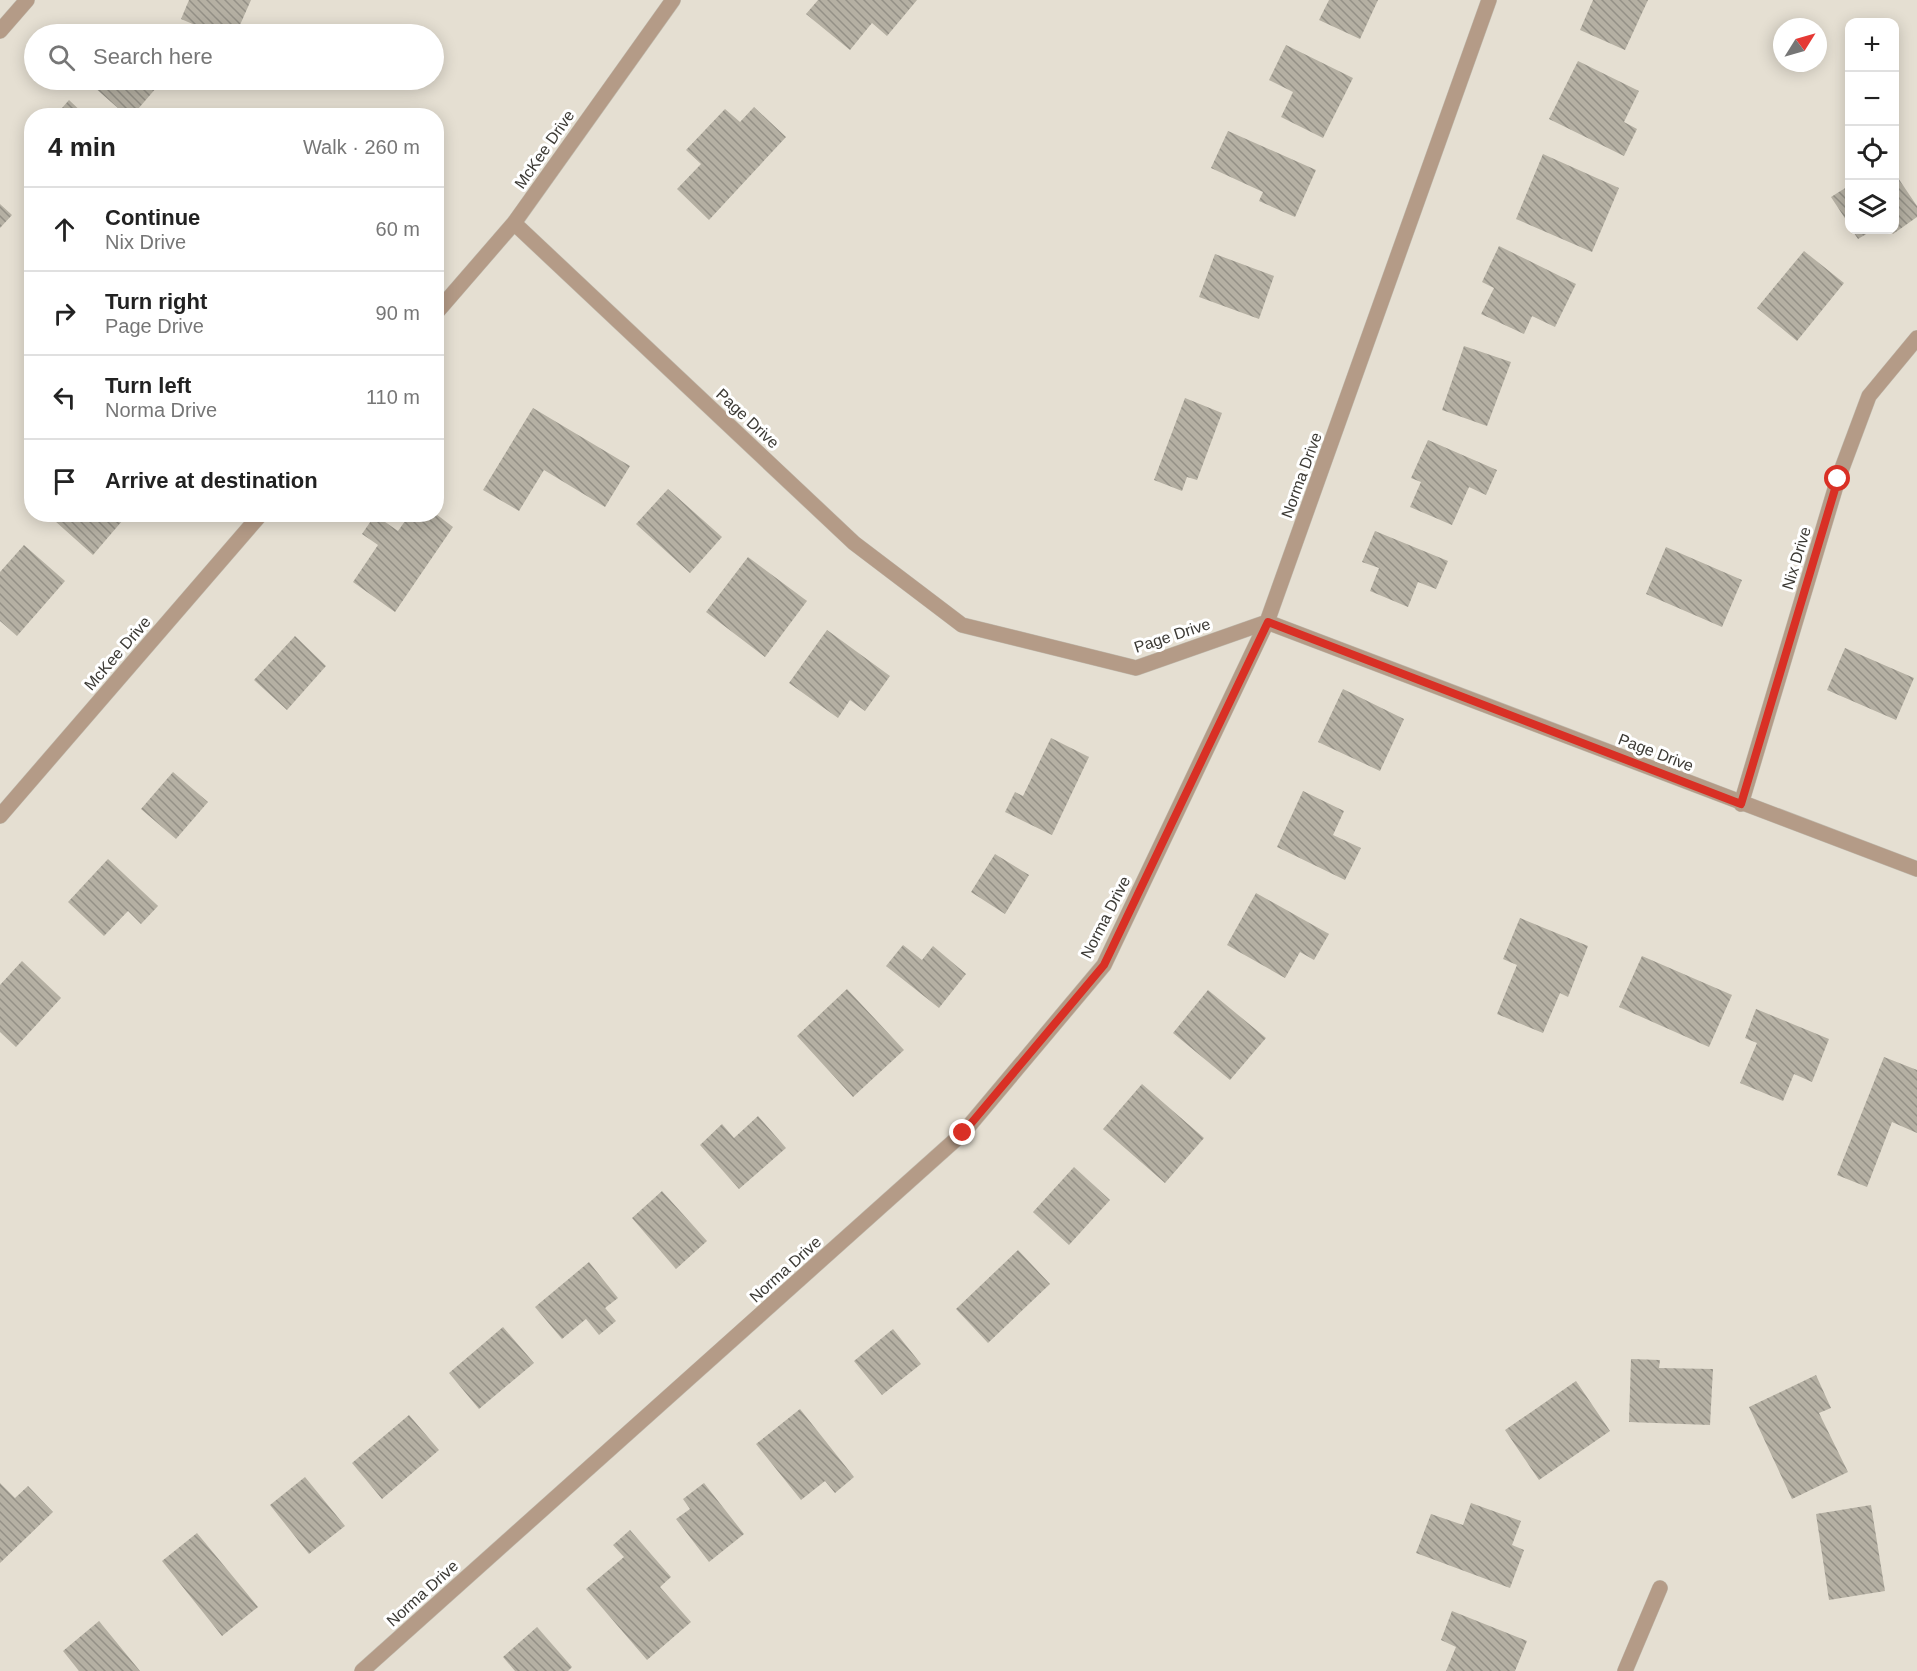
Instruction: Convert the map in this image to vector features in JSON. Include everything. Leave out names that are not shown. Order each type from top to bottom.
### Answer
[{"type":"street","points":[[0,31],[27,0]]},
{"type":"street","name":"McKee Drive","points":[[444,304],[514,223],[673,0]]},
{"type":"street","name":"Norma Drive","points":[[362,1671],[963,1133],[1104,965],[1268,622],[1489,0]]},
{"type":"street","name":"Page Drive","points":[[514,223],[854,543],[962,625],[1136,668],[1268,622],[1741,804],[1917,868]]},
{"type":"street","name":"Nix Drive","points":[[1741,804],[1838,479],[1869,396],[1917,338]]},
{"type":"street","name":"McKee Drive","points":[[0,816],[254,522]]},
{"type":"street","points":[[1625,1671],[1660,1588]]},
{"type":"building","points":[[189,0],[251,0],[240,24],[193,24],[181,19]]},
{"type":"building","points":[[818,0],[917,0],[887,36],[872,23],[850,50],[806,14]]},
{"type":"building","points":[[1329,0],[1378,0],[1360,39],[1319,20]]},
{"type":"building","points":[[1593,0],[1648,0],[1625,50],[1580,30]]},
{"type":"building","points":[[1286,45],[1353,78],[1323,138],[1281,117],[1293,92],[1269,80]]},
{"type":"building","points":[[1578,61],[1639,91],[1624,122],[1637,129],[1624,156],[1549,119]]},
{"type":"building","points":[[97,90],[154,90],[139,108],[118,108]]},
{"type":"building","points":[[69,100],[78,108],[62,108]]},
{"type":"building","points":[[754,107],[786,137],[709,220],[677,189],[701,164],[686,150],[725,109],[740,122]]},
{"type":"building","points":[[1228,131],[1316,170],[1295,217],[1259,201],[1263,192],[1211,168]]},
{"type":"building","points":[[1543,154],[1619,188],[1592,252],[1516,219]]},
{"type":"building","points":[[1899,179],[1917,206],[1917,217],[1899,230]]},
{"type":"building","points":[[1845,188],[1845,218],[1831,197]]},
{"type":"building","points":[[0,204],[12,215],[0,228]]},
{"type":"building","points":[[1855,234],[1866,234],[1858,239]]},
{"type":"building","points":[[1499,246],[1576,284],[1555,327],[1532,316],[1524,334],[1481,314],[1494,288],[1482,282]]},
{"type":"building","points":[[1804,251],[1844,283],[1797,341],[1757,308]]},
{"type":"building","points":[[1215,254],[1274,276],[1259,319],[1199,297]]},
{"type":"building","points":[[1464,346],[1511,362],[1487,426],[1442,410]]},
{"type":"building","points":[[1185,398],[1222,413],[1197,480],[1187,477],[1182,491],[1154,480]]},
{"type":"building","points":[[533,408],[630,466],[605,507],[544,470],[519,511],[483,490]]},
{"type":"building","points":[[1428,440],[1497,470],[1486,495],[1469,487],[1452,525],[1410,507],[1421,482],[1411,478]]},
{"type":"building","points":[[668,489],[722,537],[690,573],[636,524]]},
{"type":"building","points":[[444,520],[453,527],[395,612],[353,582],[378,545],[362,534],[370,522],[385,522],[398,531],[404,522],[444,522]]},
{"type":"building","points":[[56,522],[121,522],[93,555]]},
{"type":"building","points":[[1375,531],[1448,561],[1436,589],[1418,582],[1408,607],[1370,591],[1379,568],[1362,562]]},
{"type":"building","points":[[24,545],[65,581],[17,636],[0,621],[0,572]]},
{"type":"building","points":[[1666,547],[1742,580],[1722,627],[1646,594]]},
{"type":"building","points":[[748,557],[807,601],[765,657],[706,612]]},
{"type":"building","points":[[827,630],[890,676],[865,711],[850,700],[838,718],[789,683]]},
{"type":"building","points":[[295,636],[326,666],[287,710],[254,680]]},
{"type":"building","points":[[1845,648],[1914,678],[1896,720],[1827,690]]},
{"type":"building","points":[[1343,689],[1404,719],[1380,771],[1318,742]]},
{"type":"building","points":[[1051,738],[1089,757],[1052,835],[1005,812],[1015,792],[1023,796]]},
{"type":"building","points":[[173,772],[208,802],[176,839],[141,809]]},
{"type":"building","points":[[1303,791],[1344,811],[1333,835],[1361,848],[1345,880],[1277,847]]},
{"type":"building","points":[[995,854],[1029,875],[1005,914],[971,892]]},
{"type":"building","points":[[108,859],[158,906],[141,924],[128,911],[104,936],[68,902]]},
{"type":"building","points":[[1256,893],[1329,934],[1314,960],[1300,952],[1285,978],[1227,945]]},
{"type":"building","points":[[1520,918],[1588,946],[1568,997],[1560,993],[1543,1033],[1497,1014],[1517,965],[1503,959]]},
{"type":"building","points":[[903,945],[922,960],[933,946],[966,974],[939,1008],[886,966]]},
{"type":"building","points":[[1642,956],[1732,995],[1709,1047],[1619,1007]]},
{"type":"building","points":[[22,961],[61,998],[16,1047],[0,1032],[0,985]]},
{"type":"building","points":[[847,989],[904,1050],[853,1097],[797,1036]]},
{"type":"building","points":[[1208,990],[1266,1038],[1230,1080],[1173,1033]]},
{"type":"building","points":[[1756,1009],[1829,1039],[1812,1082],[1794,1074],[1783,1101],[1740,1083],[1757,1043],[1745,1038]]},
{"type":"building","points":[[1884,1057],[1917,1070],[1917,1133],[1892,1122],[1867,1187],[1837,1175]]},
{"type":"building","points":[[1142,1084],[1204,1138],[1165,1183],[1103,1129]]},
{"type":"building","points":[[758,1116],[786,1148],[739,1189],[700,1145],[722,1124],[734,1138]]},
{"type":"building","points":[[1074,1167],[1110,1200],[1069,1245],[1033,1212]]},
{"type":"building","points":[[662,1191],[707,1241],[676,1269],[632,1218]]},
{"type":"building","points":[[1018,1250],[1050,1284],[988,1343],[956,1309]]},
{"type":"building","points":[[589,1262],[618,1298],[605,1308],[616,1321],[599,1335],[586,1319],[562,1339],[535,1307]]},
{"type":"building","points":[[503,1327],[534,1363],[479,1409],[449,1373]]},
{"type":"building","points":[[893,1329],[921,1364],[882,1395],[854,1361]]},
{"type":"building","points":[[1631,1359],[1660,1360],[1659,1368],[1713,1369],[1710,1425],[1629,1422]]},
{"type":"building","points":[[1816,1375],[1831,1408],[1819,1413],[1848,1472],[1792,1499],[1749,1407]]},
{"type":"building","points":[[1576,1381],[1610,1431],[1539,1480],[1505,1430]]},
{"type":"building","points":[[800,1409],[854,1477],[835,1493],[825,1481],[801,1500],[756,1444]]},
{"type":"building","points":[[409,1415],[439,1450],[382,1499],[352,1463]]},
{"type":"building","points":[[305,1477],[345,1526],[309,1554],[270,1505]]},
{"type":"building","points":[[0,1483],[15,1498],[28,1486],[53,1512],[0,1563]]},
{"type":"building","points":[[704,1483],[744,1534],[709,1562],[676,1519],[690,1509],[683,1499]]},
{"type":"building","points":[[1471,1503],[1521,1521],[1512,1545],[1524,1550],[1510,1588],[1416,1553],[1431,1514],[1463,1525]]},
{"type":"building","points":[[1871,1505],[1885,1591],[1829,1600],[1816,1514]]},
{"type":"building","points":[[630,1530],[671,1577],[660,1587],[691,1622],[647,1660],[586,1589],[624,1557],[613,1545]]},
{"type":"building","points":[[197,1533],[258,1607],[222,1636],[162,1561]]},
{"type":"building","points":[[1452,1611],[1527,1641],[1515,1671],[1446,1671],[1456,1647],[1441,1640]]},
{"type":"building","points":[[99,1621],[140,1671],[79,1671],[63,1651]]},
{"type":"building","points":[[537,1627],[572,1667],[568,1671],[515,1671],[503,1657]]},
{"type":"route","points":[[963,1133],[1104,965],[1268,622],[1741,804],[1838,479]]}]
